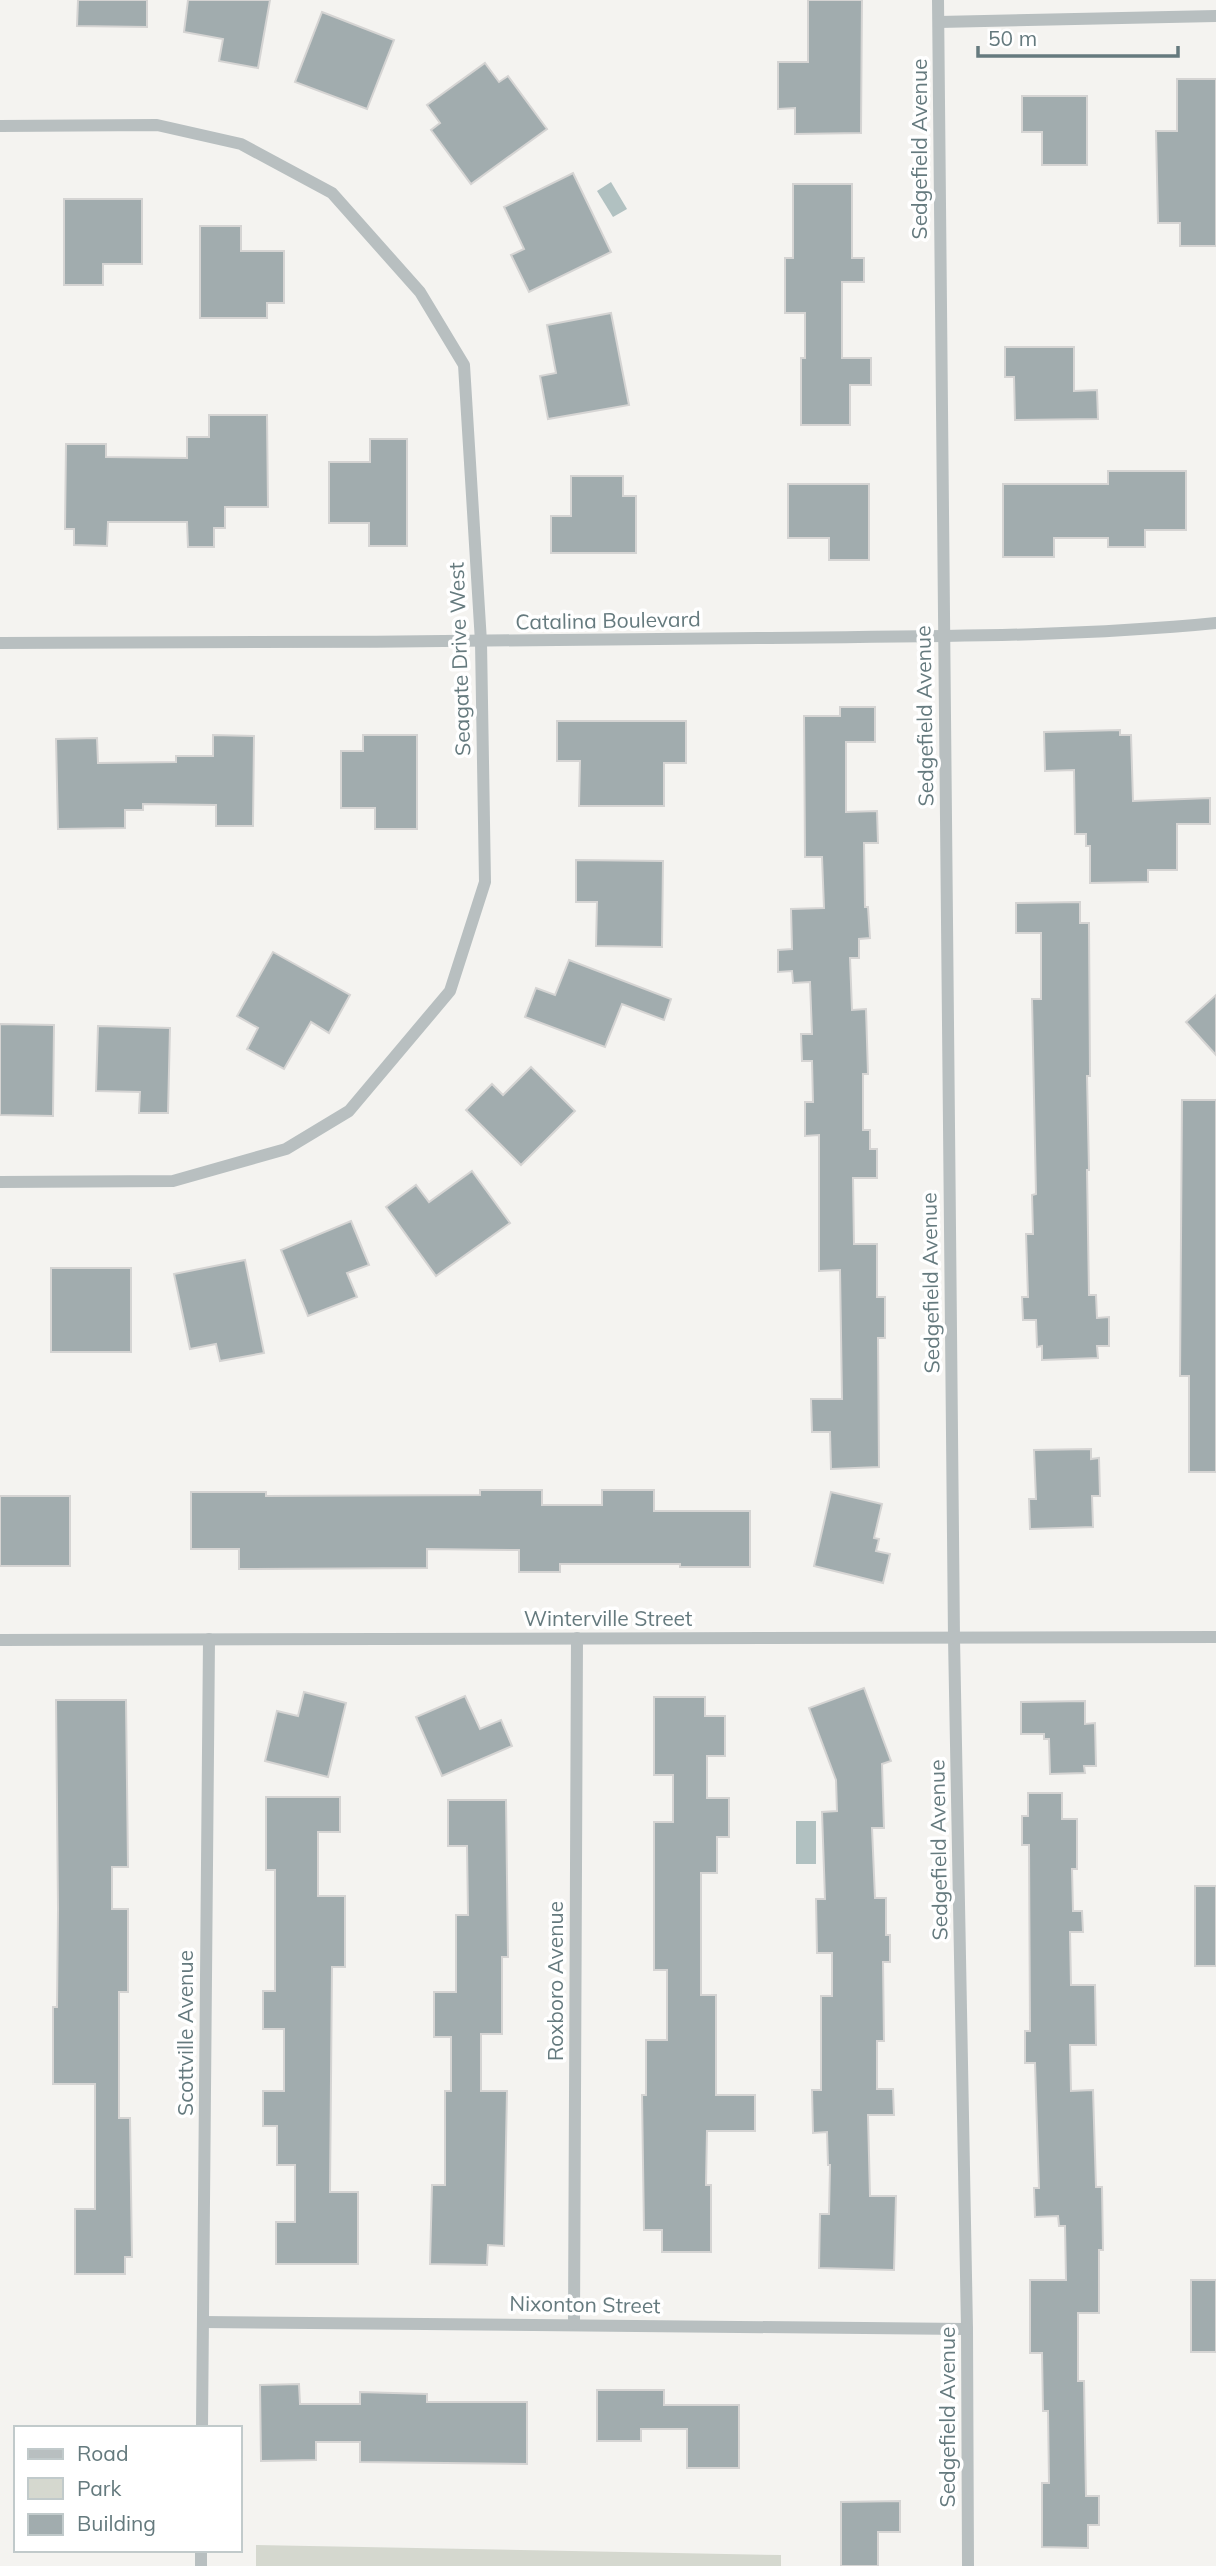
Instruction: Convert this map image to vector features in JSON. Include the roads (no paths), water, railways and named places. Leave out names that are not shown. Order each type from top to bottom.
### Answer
[{"type":"street","name":"Sedgefield Avenue","points":[[938,0],[954,1638],[967,2329],[968,2566]]},
{"type":"street","points":[[939,22],[1216,16]]},
{"type":"street","name":"Seagate Drive West","points":[[0,126],[157,125],[241,144],[332,193],[420,292],[464,365],[481,642],[485,882],[450,991],[349,1111],[286,1149],[173,1181],[0,1182]]},
{"type":"street","name":"Catalina Boulevard","points":[[0,643],[481,642],[943,636],[1148,630],[1216,623]]},
{"type":"street","name":"Winterville Street","points":[[0,1640],[1216,1637]]},
{"type":"street","name":"Roxboro Avenue","points":[[574,2324],[577,1638]]},
{"type":"street","name":"Scottville Avenue","points":[[202,2426],[209,1639]]},
{"type":"street","name":"Nixonton Street","points":[[203,2322],[967,2329]]}]
